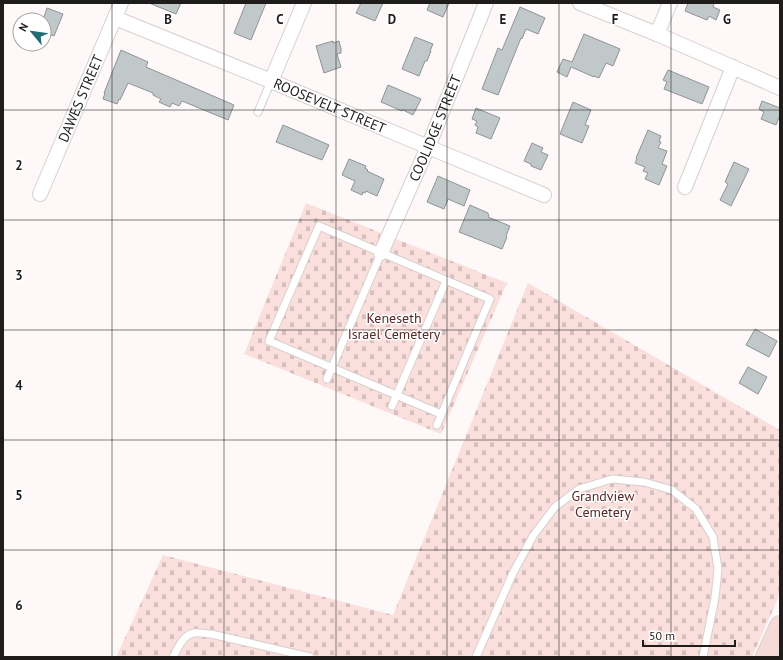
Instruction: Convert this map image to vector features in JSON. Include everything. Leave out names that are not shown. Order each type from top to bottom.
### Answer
[{"type":"main road","points":[[766,657],[780,626]]},
{"type":"street","name":"DAWES STREET","points":[[40,194],[121,3]]},
{"type":"street","points":[[271,81],[304,3]]},
{"type":"street","name":"COOLIDGE STREET","points":[[381,253],[428,147],[486,3]]},
{"type":"street","points":[[580,3],[657,34],[780,88]]},
{"type":"street","points":[[657,34],[670,3]]},
{"type":"street","name":"ROOSEVELT STREET","points":[[115,18],[271,81],[544,195]]},
{"type":"street","points":[[685,186],[733,67]]},
{"type":"lane","points":[[258,112],[271,81]]},
{"type":"lane","points":[[437,425],[490,299],[319,226],[269,342],[441,414]]},
{"type":"lane","points":[[327,379],[381,253]]},
{"type":"lane","points":[[392,406],[446,281]]},
{"type":"lane","points":[[476,657],[513,573],[533,536],[555,507],[579,489],[612,479],[644,482],[672,490],[696,509],[713,537],[718,569],[703,657]]},
{"type":"lane","points":[[173,657],[177,648],[185,638],[194,633],[211,634],[310,657]]},
{"type":"green space","name":"Keneseth Israel Cemetery","points":[[306,203],[507,283],[441,434],[244,354]]},
{"type":"green space","name":"Grandview Cemetery","points":[[528,283],[780,430],[780,594],[752,657],[116,657],[163,555],[393,615]]},
{"type":"building","points":[[149,3],[181,3],[176,14]]},
{"type":"building","points":[[246,3],[266,3],[251,40],[234,33]]},
{"type":"building","points":[[361,3],[383,3],[375,21],[356,13]]},
{"type":"building","points":[[430,3],[449,3],[443,17],[427,10]]},
{"type":"building","points":[[688,3],[714,3],[713,7],[720,10],[716,20],[709,16],[707,20],[685,11]]},
{"type":"building","points":[[520,7],[545,18],[538,34],[526,29],[498,95],[482,89],[498,48],[502,50]]},
{"type":"building","points":[[47,8],[63,14],[54,36],[52,35],[52,12],[46,12]]},
{"type":"building","points":[[584,34],[620,49],[613,66],[606,63],[599,78],[571,67],[567,77],[557,72],[563,59],[572,62]]},
{"type":"building","points":[[415,37],[433,44],[427,61],[425,61],[419,76],[402,69]]},
{"type":"building","points":[[333,41],[333,43],[339,41],[341,53],[337,54],[341,67],[324,73],[316,46]]},
{"type":"building","points":[[121,50],[148,62],[146,67],[234,105],[228,120],[182,101],[179,106],[172,103],[170,107],[159,102],[161,99],[153,95],[153,93],[128,83],[117,104],[103,99]]},
{"type":"building","points":[[668,70],[709,87],[702,104],[664,89],[667,82],[663,80]]},
{"type":"building","points":[[388,85],[421,99],[413,115],[381,102]]},
{"type":"building","points":[[762,101],[780,108],[780,115],[776,125],[761,119],[764,112],[759,109]]},
{"type":"building","points":[[573,102],[591,110],[585,125],[589,126],[582,143],[560,134]]},
{"type":"building","points":[[476,108],[500,118],[491,139],[476,133],[478,127],[475,125],[477,121],[472,119]]},
{"type":"building","points":[[283,125],[329,145],[322,160],[276,142]]},
{"type":"building","points":[[648,130],[661,136],[659,141],[661,142],[658,148],[667,151],[662,164],[667,166],[659,185],[645,179],[648,173],[643,171],[645,167],[635,163]]},
{"type":"building","points":[[532,143],[543,148],[541,152],[548,155],[541,170],[524,161]]},
{"type":"building","points":[[349,159],[366,166],[365,168],[368,170],[367,171],[384,179],[377,196],[366,191],[365,193],[363,192],[362,195],[351,190],[355,181],[342,175]]},
{"type":"building","points":[[734,162],[749,169],[731,206],[720,200],[728,184],[725,182]]},
{"type":"building","points":[[438,176],[470,190],[464,206],[448,199],[444,209],[427,202]]},
{"type":"building","points":[[470,205],[488,213],[488,217],[510,226],[502,249],[459,232]]},
{"type":"building","points":[[755,329],[777,341],[769,357],[746,345]]},
{"type":"building","points":[[748,367],[767,377],[758,394],[739,383]]}]
